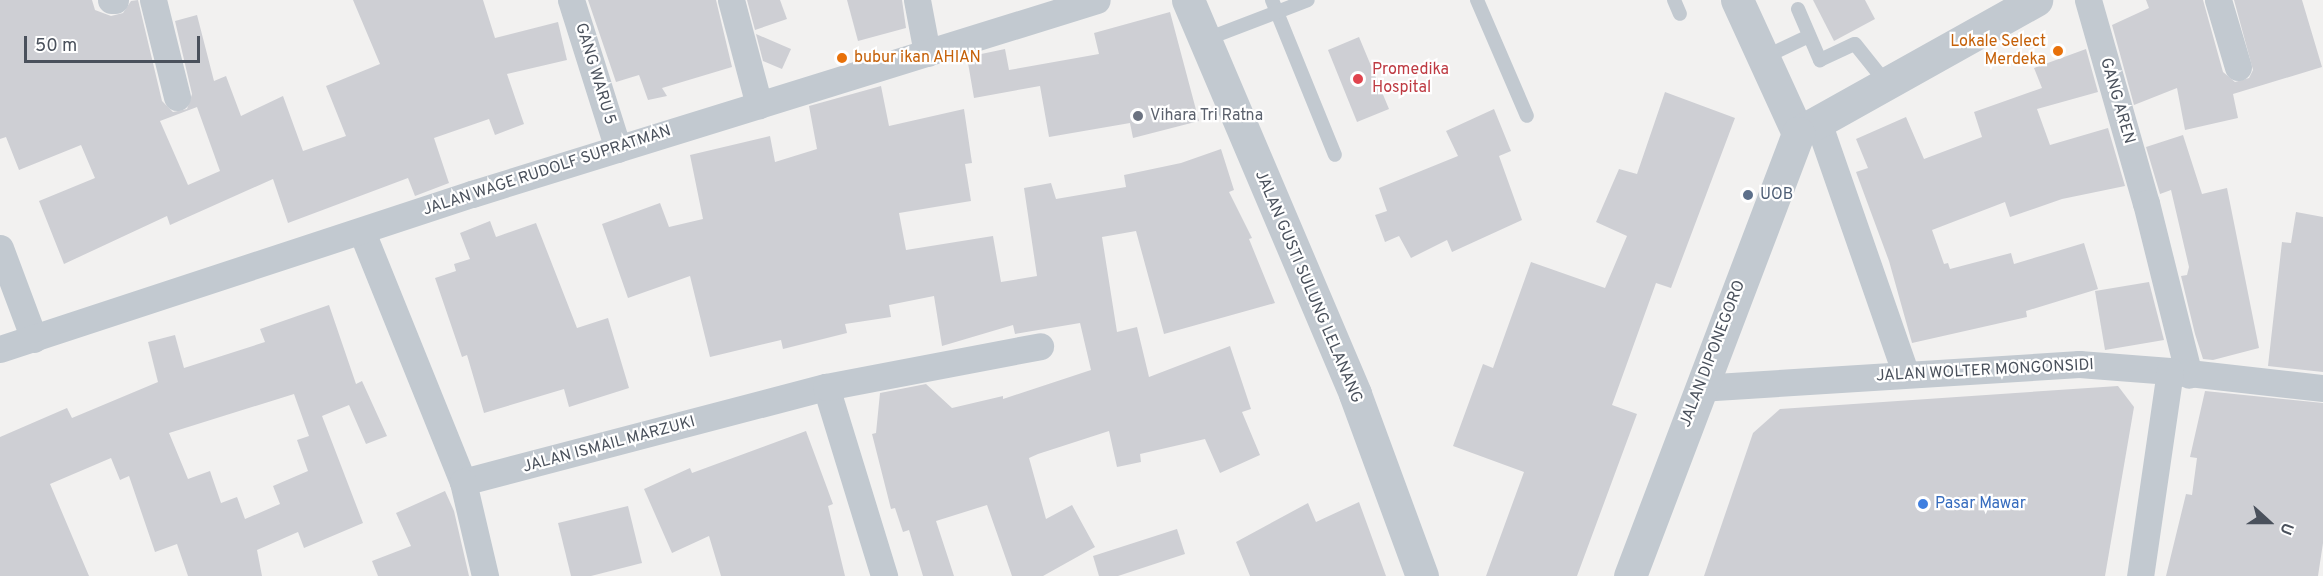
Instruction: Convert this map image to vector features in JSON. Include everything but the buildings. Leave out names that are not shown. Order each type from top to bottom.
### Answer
[{"type":"street","points":[[153,0],[177,98]]},
{"type":"street","name":"GANG WARU 5","points":[[571,0],[618,149]]},
{"type":"street","points":[[731,0],[759,105]]},
{"type":"street","points":[[917,0],[927,53]]},
{"type":"street","name":"JALAN WAGE RUDOLF SUPRATMAN","points":[[0,349],[618,149],[1097,0]]},
{"type":"street","name":"JALAN GUSTI SULUNG LELANANG","points":[[1188,0],[1355,394],[1422,576]]},
{"type":"street","points":[[1737,0],[1764,58],[1808,128],[1906,374]]},
{"type":"street","points":[[1808,128],[2036,0]]},
{"type":"street","name":"GANG AREN","points":[[2088,0],[2146,203],[2179,373]]},
{"type":"street","points":[[2218,0],[2238,67]]},
{"type":"street","name":"JALAN DIPONEGORO","points":[[1630,576],[1700,388],[1808,128]]},
{"type":"street","points":[[362,232],[463,482],[485,576]]},
{"type":"street","points":[[0,248],[34,339]]},
{"type":"street","name":"JALAN ISMAIL MARZUKI","points":[[463,482],[826,387],[1040,346]]},
{"type":"street","name":"JALAN WOLTER MONGONSIDI","points":[[1700,388],[2079,364],[2323,388]]},
{"type":"street","points":[[2140,576],[2179,373]]},
{"type":"street","points":[[826,387],[884,576]]},
{"type":"lane","points":[[1272,0],[1335,155]]},
{"type":"lane","points":[[1203,40],[1278,14],[1308,0]]},
{"type":"lane","points":[[1477,0],[1527,116]]},
{"type":"lane","points":[[1674,0],[1680,14]]},
{"type":"lane","points":[[1798,9],[1820,60],[1855,44],[1887,84]]},
{"type":"lane","points":[[1764,58],[1809,36]]},
{"type":"place","name":"Lokale Select Merdeka","points":[[2058,51]]},
{"type":"place","name":"bubur ikan AHIAN","points":[[842,58]]},
{"type":"place","name":"Promedika Hospital","points":[[1358,79]]},
{"type":"place","name":"Vihara Tri Ratna","points":[[1138,116]]},
{"type":"place","name":"UOB","points":[[1748,195]]},
{"type":"place","name":"Pasar Mawar","points":[[1923,504]]}]
